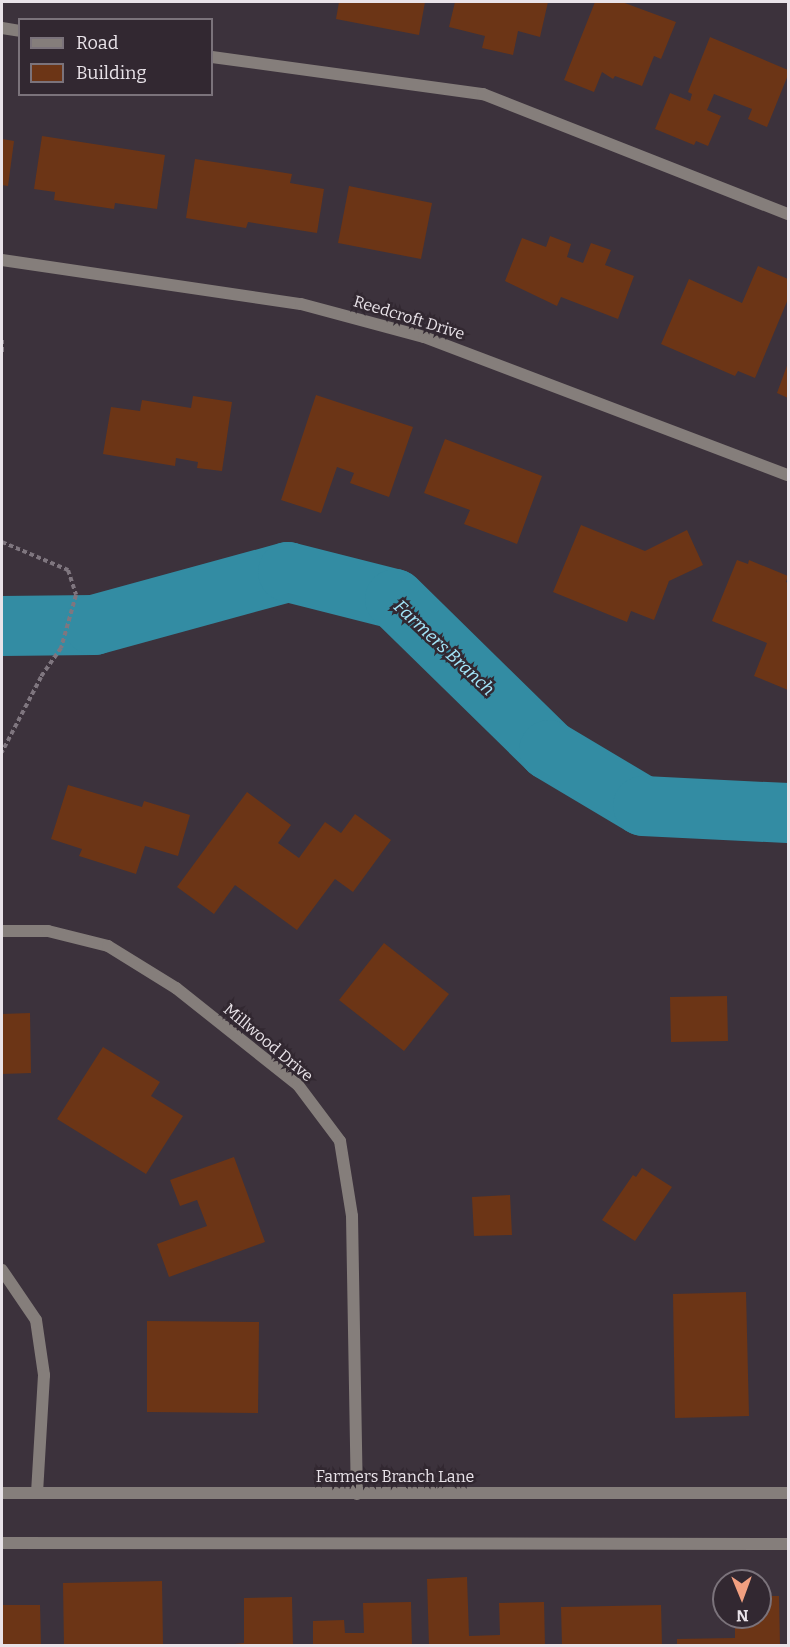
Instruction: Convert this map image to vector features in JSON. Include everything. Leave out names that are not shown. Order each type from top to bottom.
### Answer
[{"type":"street","points":[[2,28],[18,31]]},
{"type":"street","points":[[213,57],[483,94],[789,214]]},
{"type":"street","name":"Reedcroft Drive","points":[[2,260],[301,304],[424,337],[789,475]]},
{"type":"street","name":"Millwood Drive","points":[[2,931],[48,931],[108,946],[176,988],[298,1084],[340,1141],[352,1216],[357,1494]]},
{"type":"street","points":[[2,1270],[36,1320],[44,1375],[37,1492]]},
{"type":"street","name":"Farmers Branch Lane","points":[[2,1493],[789,1492]]},
{"type":"street","points":[[2,1543],[789,1544]]},
{"type":"path","points":[[2,340],[2,352]]},
{"type":"path","points":[[2,544],[68,570],[76,595],[61,648],[42,677],[2,752]]},
{"type":"building","points":[[339,2],[425,2],[419,35],[336,19]]},
{"type":"building","points":[[455,2],[548,2],[540,37],[518,31],[513,55],[482,48],[485,36],[449,27]]},
{"type":"building","points":[[595,2],[622,2],[676,22],[661,59],[654,56],[642,86],[615,76],[613,79],[602,72],[594,92],[564,80]]},
{"type":"building","points":[[710,37],[788,70],[788,75],[767,127],[748,119],[752,109],[714,94],[707,110],[721,116],[708,146],[696,141],[694,145],[655,129],[670,93],[690,101],[692,94],[688,92]]},
{"type":"building","points":[[42,136],[165,155],[157,209],[115,203],[114,209],[54,200],[55,192],[34,189]]},
{"type":"building","points":[[2,139],[14,141],[8,186],[2,185]]},
{"type":"building","points":[[195,159],[292,174],[290,183],[324,189],[317,233],[248,222],[246,228],[186,218]]},
{"type":"building","points":[[349,186],[432,203],[421,259],[338,243]]},
{"type":"building","points":[[550,236],[571,244],[567,257],[583,263],[591,243],[611,250],[605,265],[634,276],[618,319],[561,297],[557,306],[505,281],[522,238],[546,247]]},
{"type":"building","points":[[758,266],[788,279],[788,299],[755,378],[738,371],[735,376],[661,344],[689,279],[742,303]]},
{"type":"building","points":[[788,363],[788,398],[777,393]]},
{"type":"building","points":[[316,395],[413,427],[389,497],[350,483],[354,473],[337,467],[321,513],[281,500]]},
{"type":"building","points":[[193,396],[232,402],[222,471],[197,468],[198,462],[176,458],[175,466],[103,454],[111,407],[140,411],[142,400],[191,408]]},
{"type":"building","points":[[445,439],[542,476],[517,544],[464,524],[470,510],[424,493]]},
{"type":"building","points":[[581,525],[645,551],[687,530],[703,565],[669,581],[654,620],[631,611],[627,622],[553,592]]},
{"type":"building","points":[[737,560],[748,564],[749,560],[788,576],[786,582],[788,583],[788,690],[754,676],[767,643],[712,621]]},
{"type":"building","points":[[68,785],[142,807],[144,801],[190,815],[178,856],[145,846],[136,874],[79,856],[82,849],[51,839]]},
{"type":"building","points":[[247,792],[291,825],[278,843],[299,858],[325,822],[341,833],[355,814],[391,840],[353,892],[335,879],[297,930],[235,885],[214,914],[177,887]]},
{"type":"building","points":[[384,943],[449,994],[404,1051],[339,1000]]},
{"type":"building","points":[[727,996],[728,1041],[671,1042],[670,997]]},
{"type":"building","points":[[30,1013],[31,1073],[2,1074],[2,1014]]},
{"type":"building","points":[[103,1047],[160,1082],[151,1096],[183,1116],[146,1174],[57,1119]]},
{"type":"building","points":[[234,1157],[265,1242],[169,1277],[157,1244],[207,1226],[197,1200],[180,1206],[170,1180]]},
{"type":"building","points":[[642,1168],[672,1187],[635,1241],[602,1220],[633,1175],[636,1177]]},
{"type":"building","points":[[510,1195],[512,1235],[474,1236],[472,1197]]},
{"type":"building","points":[[746,1292],[749,1416],[675,1418],[673,1294]]},
{"type":"building","points":[[147,1321],[259,1322],[258,1413],[147,1412]]},
{"type":"building","points":[[467,1577],[469,1636],[500,1635],[499,1603],[544,1602],[545,1646],[429,1646],[427,1579]]},
{"type":"building","points":[[162,1581],[163,1646],[64,1646],[63,1583]]},
{"type":"building","points":[[772,1596],[779,1596],[780,1646],[677,1646],[677,1639],[735,1638],[735,1629],[772,1629]]},
{"type":"building","points":[[292,1597],[293,1646],[216,1646],[244,1643],[244,1598]]},
{"type":"building","points":[[411,1602],[412,1646],[313,1646],[313,1621],[344,1620],[345,1633],[364,1633],[363,1603]]},
{"type":"building","points":[[2,1605],[40,1605],[41,1646],[2,1646]]},
{"type":"building","points":[[661,1605],[662,1646],[562,1646],[561,1607]]},
{"type":"waterway","name":"Farmers Branch","points":[[2,626],[94,625],[288,572],[395,599],[549,750],[643,806],[788,813]]}]
